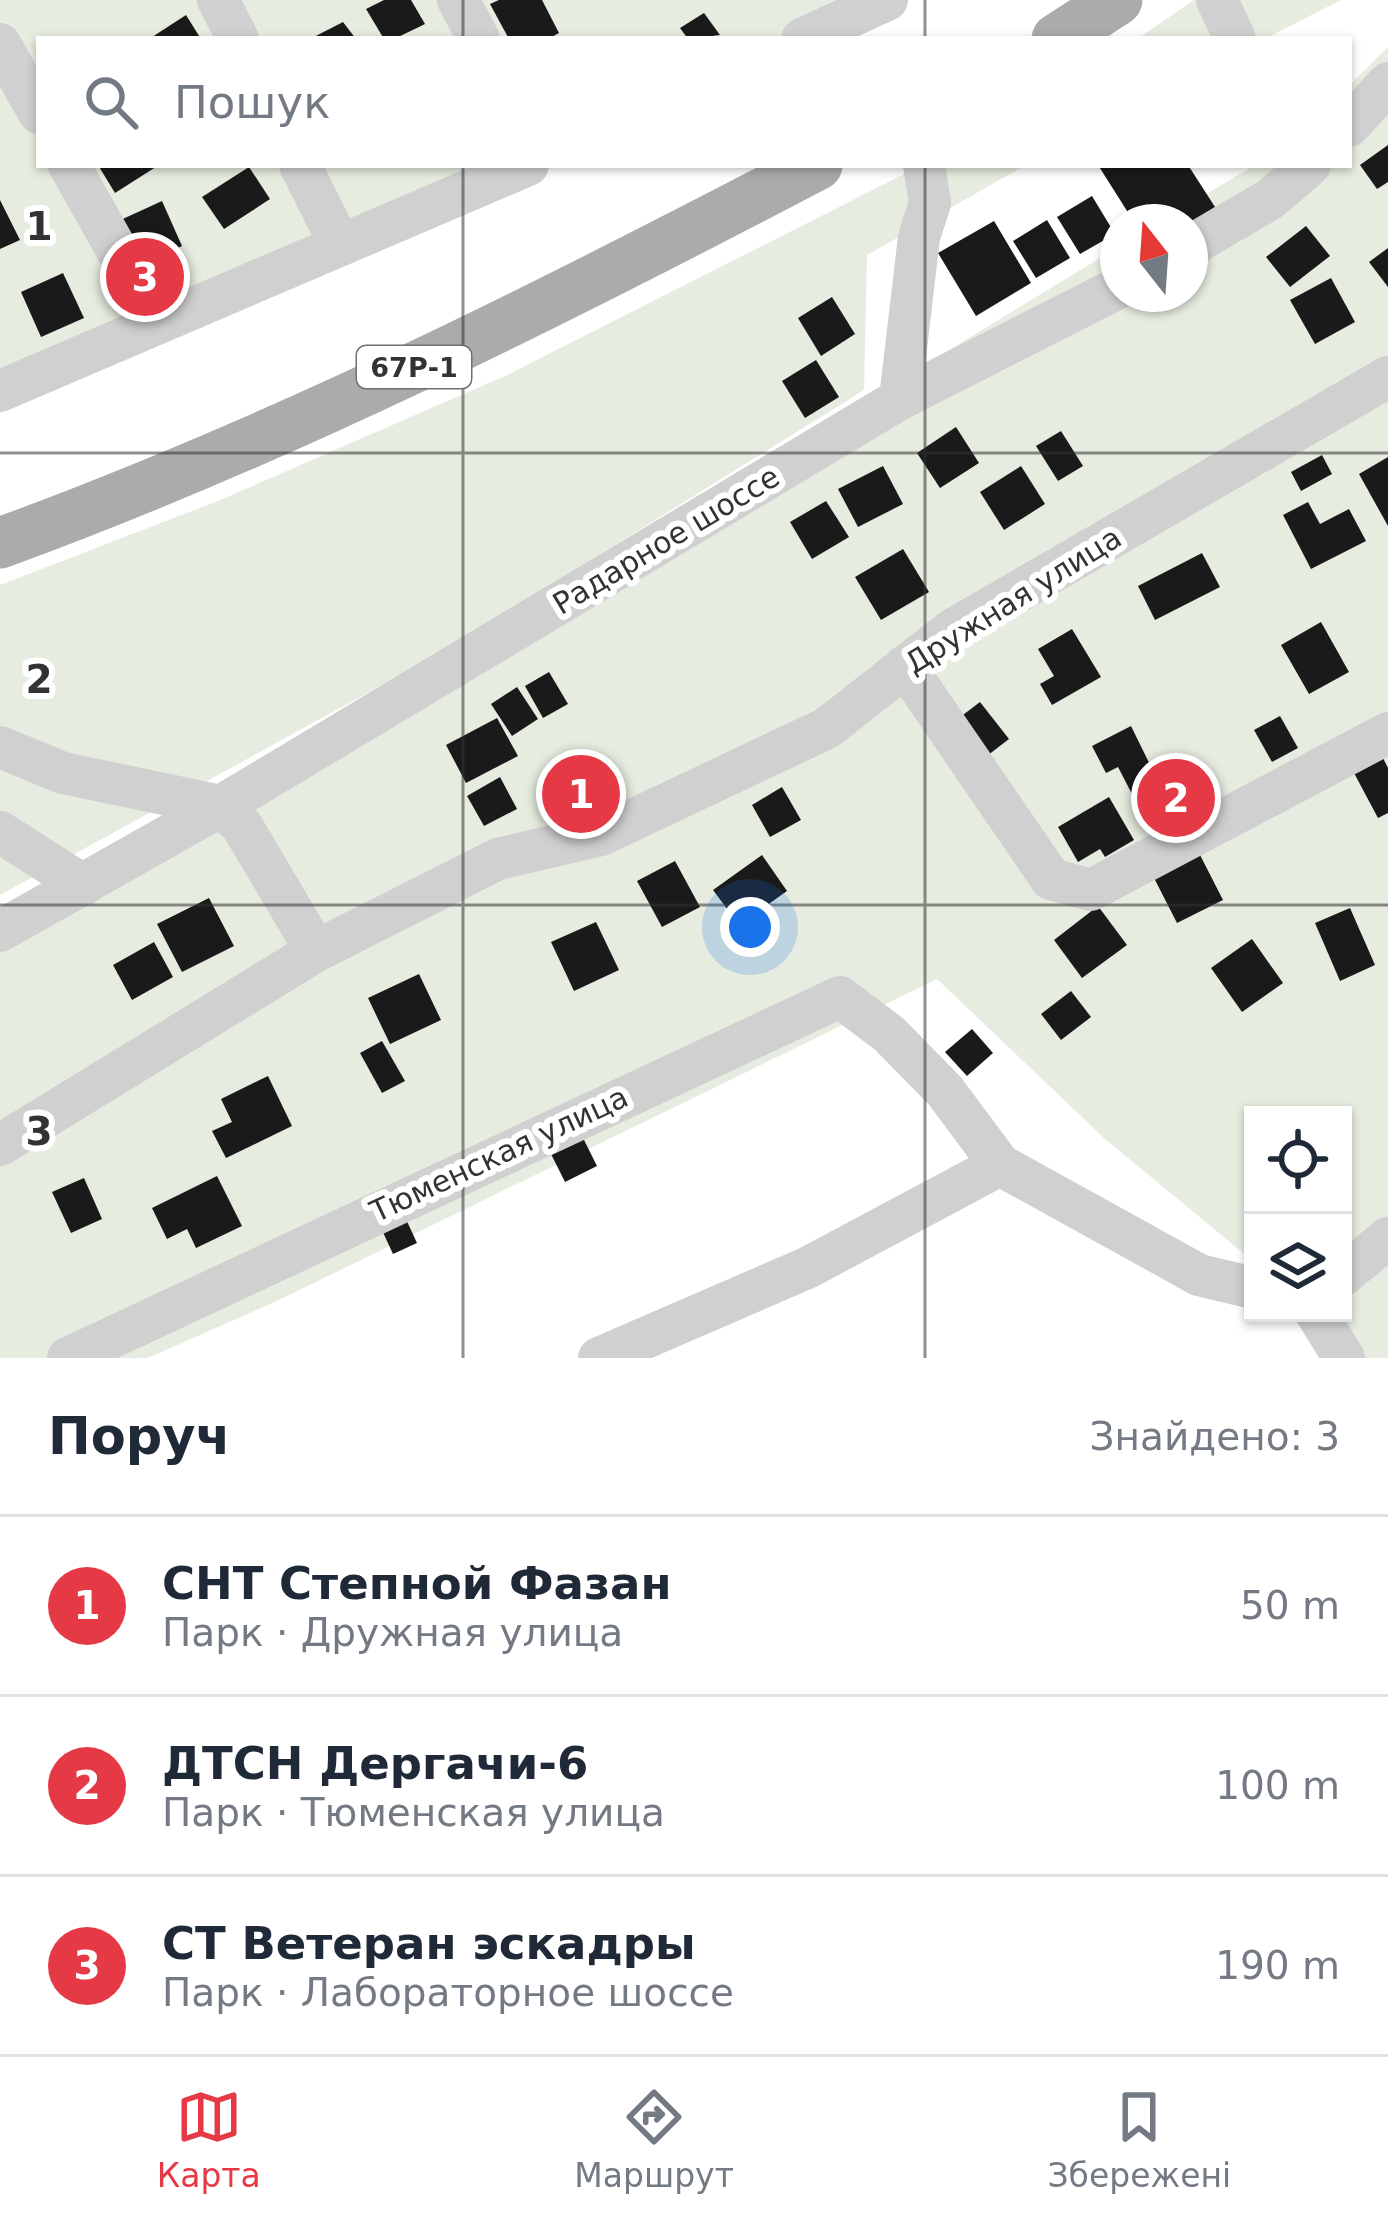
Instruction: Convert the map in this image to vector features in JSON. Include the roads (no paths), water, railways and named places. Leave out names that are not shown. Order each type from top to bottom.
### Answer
[{"type":"main road","points":[[1062,36],[1117,0]]},
{"type":"main road","name":"67Р-1","points":[[0,543],[336,405],[621,268],[811,168]]},
{"type":"street","points":[[218,0],[236,36]]},
{"type":"street","points":[[458,0],[477,36]]},
{"type":"street","points":[[808,36],[886,0]]},
{"type":"street","points":[[1217,0],[1234,36]]},
{"type":"street","points":[[0,44],[36,108]]},
{"type":"street","points":[[1352,73],[1388,62]]},
{"type":"street","points":[[1352,123],[1388,83]]},
{"type":"street","points":[[71,168],[158,321]]},
{"type":"street","points":[[302,168],[339,243]]},
{"type":"street","points":[[0,391],[521,168]]},
{"type":"street","points":[[900,398],[919,237],[930,203],[924,168]]},
{"type":"street","points":[[1208,231],[1264,183],[1302,168]]},
{"type":"street","name":"Радарное шоссе","points":[[0,929],[221,806],[900,398],[1100,297]]},
{"type":"street","name":"Дружная улица","points":[[0,1145],[316,951],[498,859],[601,835],[827,728],[952,630],[1388,377]]},
{"type":"street","points":[[905,665],[1051,879],[1090,890],[1388,733]]},
{"type":"street","points":[[0,747],[63,773],[221,806],[242,826],[316,951]]},
{"type":"street","points":[[0,832],[83,885]]},
{"type":"street","name":"Тюменская улица","points":[[68,1358],[840,997],[890,1034],[945,1091],[1000,1165]]},
{"type":"street","points":[[599,1358],[807,1268],[1000,1165],[1199,1275],[1244,1286]]},
{"type":"street","points":[[1352,1268],[1388,1238]]},
{"type":"street","points":[[1322,1322],[1344,1358]]},
{"type":"place","name":"СТ Ветеран эскадры","points":[[145,277]]},
{"type":"place","name":"СНТ Степной Фазан","points":[[581,794]]},
{"type":"place","name":"ДТСН Дергачи-6","points":[[1176,798]]}]
